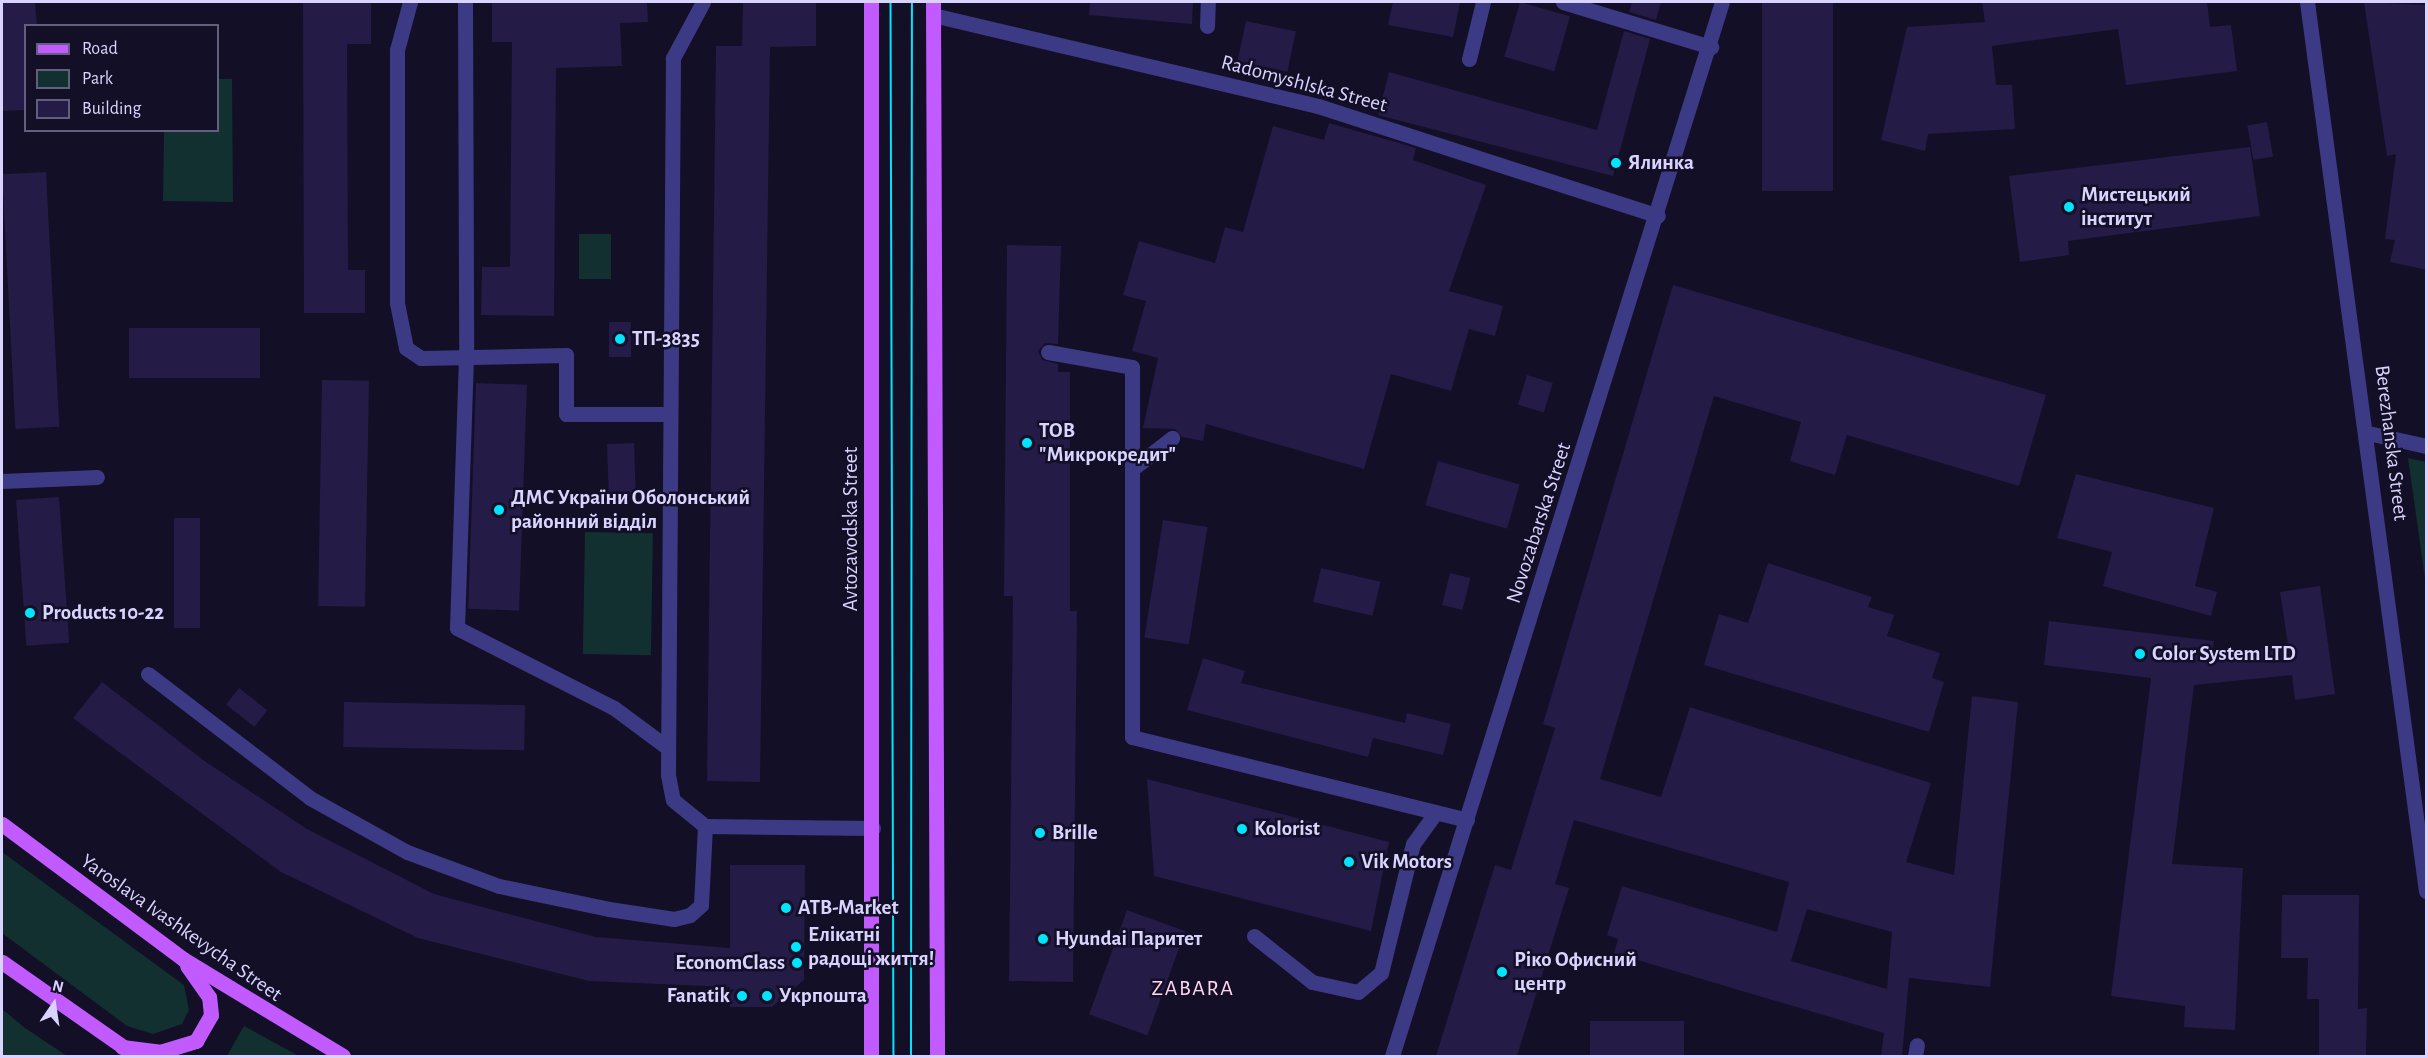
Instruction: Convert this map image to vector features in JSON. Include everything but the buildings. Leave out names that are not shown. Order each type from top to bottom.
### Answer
[{"type":"main road","name":"Avtozavodska Street","points":[[871,2],[873,828],[871,1056]]},
{"type":"main road","points":[[933,8],[938,1056]]},
{"type":"main road","name":"Yaroslava Ivashkevycha Street","points":[[2,824],[183,959],[343,1056]]},
{"type":"main road","points":[[122,1047],[160,1052],[181,1048],[206,1027],[209,997],[183,959]]},
{"type":"main road","points":[[2,962],[122,1047],[139,1056]]},
{"type":"street","points":[[410,2],[397,50],[399,330],[406,348],[421,358],[566,355],[566,414],[668,414]]},
{"type":"street","points":[[465,2],[466,357],[457,628],[614,708],[668,748]]},
{"type":"street","points":[[703,2],[674,58],[668,414],[668,748],[673,801],[705,826],[873,828]]},
{"type":"street","points":[[1207,26],[1208,2]]},
{"type":"street","points":[[1469,59],[1483,2]]},
{"type":"street","points":[[1563,2],[1711,47]]},
{"type":"street","name":"Novozabarska Street","points":[[1392,1056],[1711,47],[1722,2]]},
{"type":"street","name":"Berezhanska Street","points":[[2307,2],[2368,433],[2427,891]]},
{"type":"street","name":"Radomyshlska Street","points":[[933,8],[1318,106],[1658,216]]},
{"type":"street","points":[[1048,352],[1132,367],[1131,737],[1467,820]]},
{"type":"street","points":[[2368,433],[2427,446]]},
{"type":"street","points":[[1132,469],[1172,438]]},
{"type":"street","points":[[2,481],[97,477]]},
{"type":"street","points":[[148,674],[310,798],[407,852],[499,886],[609,909],[674,919],[690,915],[701,905],[705,826]]},
{"type":"street","points":[[1254,936],[1312,982],[1358,992],[1381,973],[1413,844],[1436,812]]},
{"type":"green space","points":[[219,79],[232,79],[233,202],[163,201],[164,132],[219,132]]},
{"type":"green space","points":[[579,234],[611,234],[611,279],[579,279]]},
{"type":"green space","points":[[2408,458],[2426,462],[2426,586]]},
{"type":"green space","points":[[585,532],[653,533],[651,655],[583,654]]},
{"type":"green space","points":[[2,852],[184,985],[189,1010],[182,1024],[153,1034],[127,1026],[2,933]]},
{"type":"green space","points":[[2,1009],[25,1028],[67,1056],[2,1056]]},
{"type":"green space","points":[[244,1026],[299,1056],[227,1056]]},
{"type":"tram line","points":[[891,2],[894,1056]]},
{"type":"tram line","points":[[911,1056],[912,2]]},
{"type":"place","name":"Ялинка","points":[[1616,163]]},
{"type":"place","name":"Мистецький інститут","points":[[2069,207]]},
{"type":"place","name":"ТП-3835","points":[[620,339]]},
{"type":"place","name":"ТОВ \"Микрокредит\"","points":[[1027,443]]},
{"type":"place","name":"ДМС України Оболонський районний відділ","points":[[499,510]]},
{"type":"place","name":"Products 10-22","points":[[30,613]]},
{"type":"place","name":"Color System LTD","points":[[2140,654]]},
{"type":"place","name":"Kolorist","points":[[1242,829]]},
{"type":"place","name":"Brille","points":[[1040,833]]},
{"type":"place","name":"Vik Motors","points":[[1349,862]]},
{"type":"place","name":"ATB-Market","points":[[786,908]]},
{"type":"place","name":"Hyundai Паритет","points":[[1043,939]]},
{"type":"place","name":"Елікатні радощі життя!","points":[[796,947]]},
{"type":"place","name":"EconomClass","points":[[797,963]]},
{"type":"place","name":"Ріко Офисний центр","points":[[1502,972]]},
{"type":"place","name":"Fanatik","points":[[742,996]]},
{"type":"place","name":"Укрпошта","points":[[767,996]]},
{"type":"district","name":"ZABARA","points":[[1193,989]]}]
